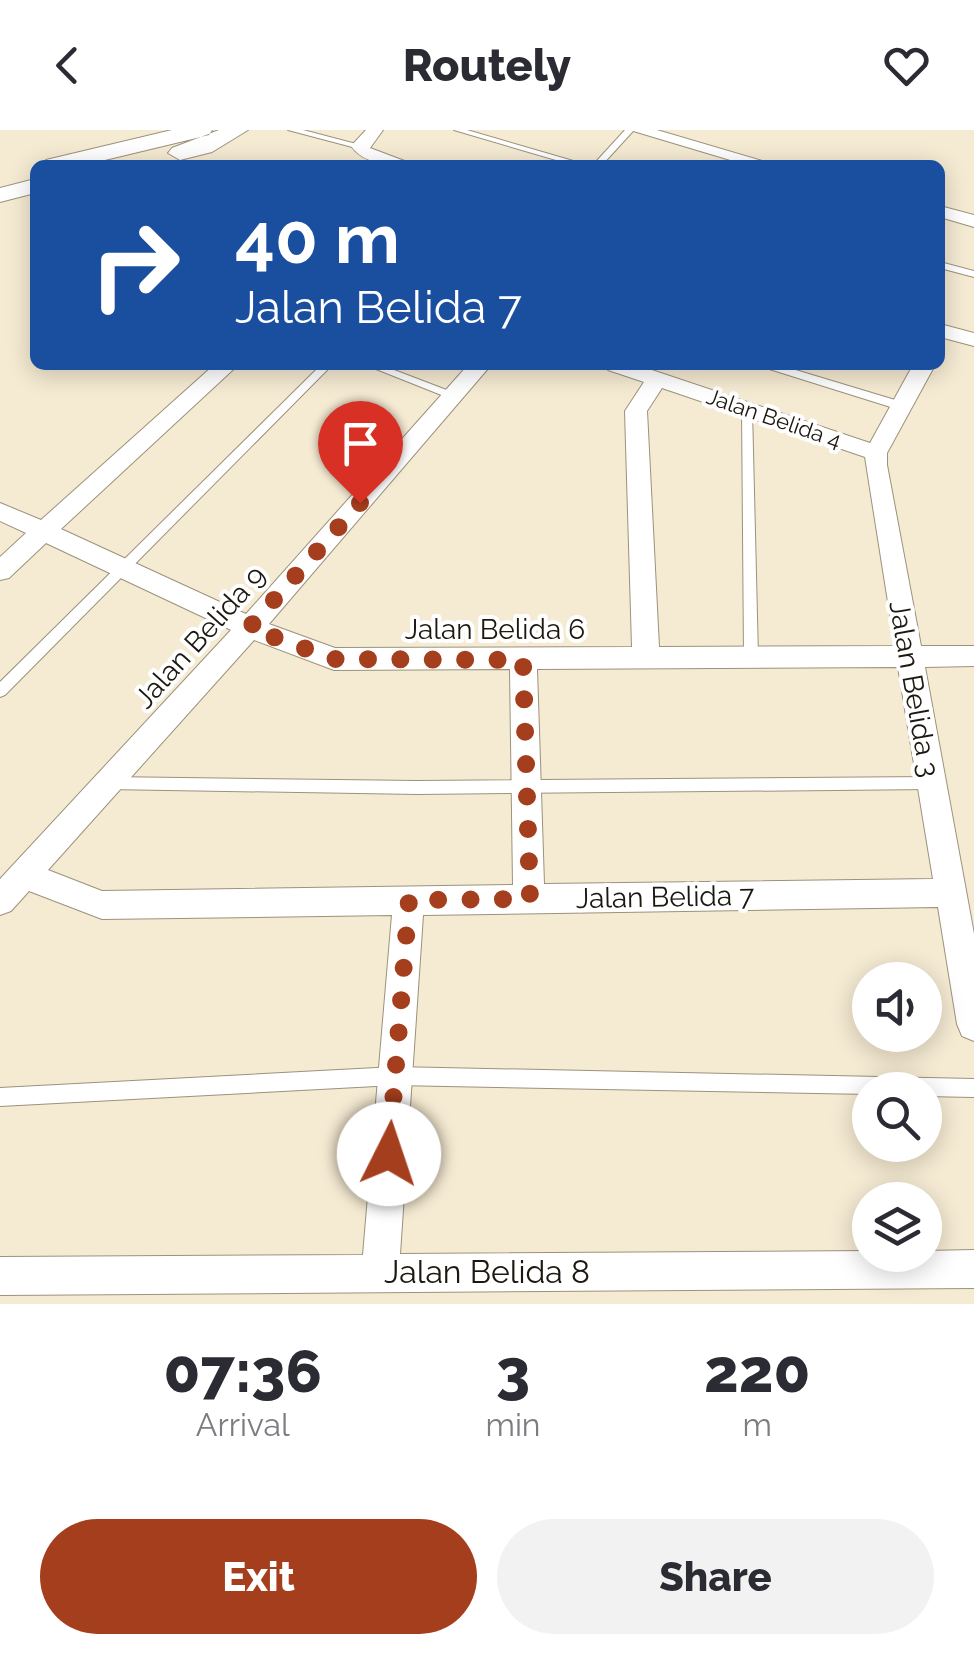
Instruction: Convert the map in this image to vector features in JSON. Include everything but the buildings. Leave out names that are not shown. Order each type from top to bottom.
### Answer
[{"type":"street","points":[[75,160],[201,130]]},
{"type":"street","points":[[149,160],[204,147],[237,130]]},
{"type":"street","points":[[376,130],[360,146],[364,152],[390,160]]},
{"type":"street","points":[[634,130],[749,160]]},
{"type":"street","points":[[0,176],[30,170]]},
{"type":"street","points":[[0,194],[30,187]]},
{"type":"street","points":[[945,213],[974,220]]},
{"type":"street","points":[[945,333],[974,340]]},
{"type":"street","points":[[0,571],[222,370]]},
{"type":"street","name":"Jalan Belida 9","points":[[0,901],[249,628],[475,370]]},
{"type":"street","name":"Jalan Belida 4","points":[[630,370],[876,452]]},
{"type":"street","points":[[876,452],[921,370]]},
{"type":"street","points":[[646,658],[636,411],[658,379]]},
{"type":"street","name":"Jalan Belida 3","points":[[876,452],[878,496],[974,1024]]},
{"type":"street","name":"Jalan Belida 6","points":[[0,511],[249,628],[334,659],[974,656]]},
{"type":"street","points":[[523,660],[530,899]]},
{"type":"street","name":"Jalan Belida 7","points":[[24,874],[73,897],[102,904],[951,894]]},
{"type":"street","points":[[380,1272],[409,900]]},
{"type":"street","name":"Jalan Belida 8","points":[[0,1276],[974,1269]]},
{"type":"lane","points":[[292,130],[360,146]]},
{"type":"lane","points":[[458,130],[565,160]]},
{"type":"lane","points":[[602,160],[634,130]]},
{"type":"lane","points":[[945,266],[974,274]]},
{"type":"lane","points":[[0,691],[322,370]]},
{"type":"lane","points":[[383,370],[452,396]]},
{"type":"lane","points":[[783,370],[901,406]]},
{"type":"lane","points":[[747,409],[751,657]]},
{"type":"lane","points":[[107,783],[290,790],[528,784],[931,783]]},
{"type":"lane","points":[[0,1097],[395,1076],[974,1088]]},
{"type":"route","points":[[360,503],[249,628],[334,659],[523,660],[530,899],[409,900],[389,1154]]}]
